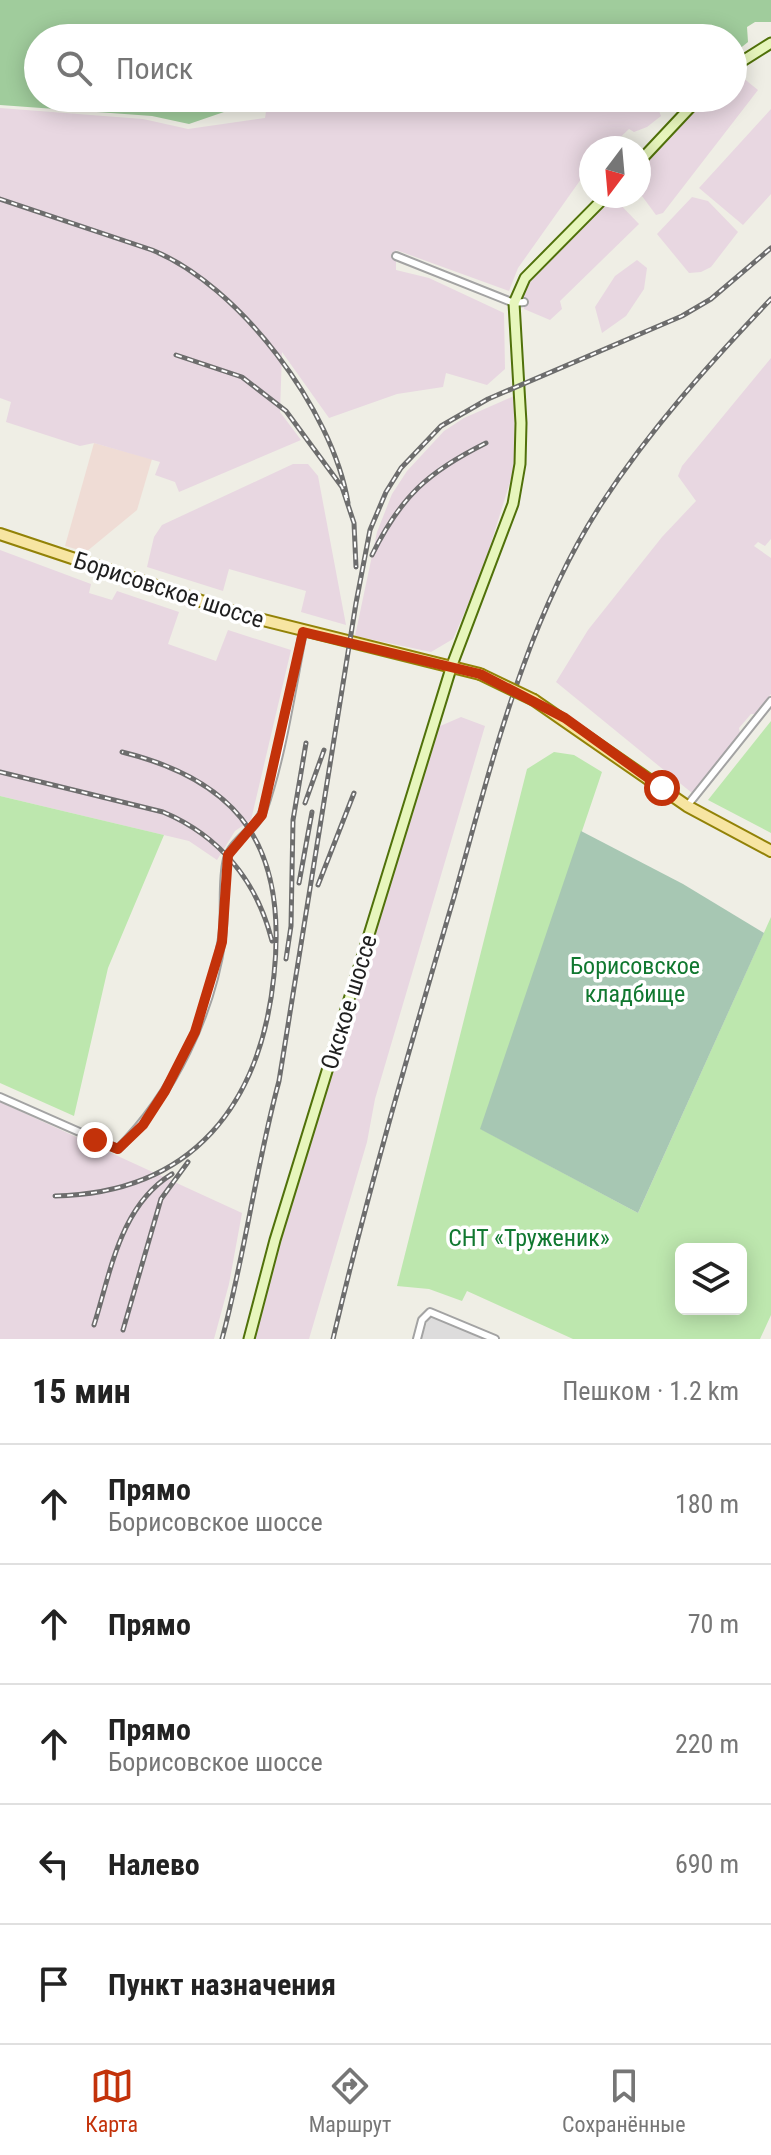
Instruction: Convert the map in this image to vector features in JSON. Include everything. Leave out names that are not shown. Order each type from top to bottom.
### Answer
[{"type":"main road","points":[[747,58],[771,43]]},
{"type":"main road","points":[[651,149],[686,112]]},
{"type":"main road","points":[[519,302],[525,278],[594,208]]},
{"type":"main road","name":"Окское шоссе","points":[[249,1339],[275,1240],[452,665],[505,528],[518,482],[521,423],[519,302]]},
{"type":"main road","name":"Борисовское шоссе","points":[[0,534],[239,614],[480,674],[534,700],[687,806]]},
{"type":"main road","points":[[687,806],[771,851]]},
{"type":"street","points":[[396,256],[519,302]]},
{"type":"street","points":[[0,1097],[118,1149],[143,1125],[165,1091],[195,1032],[222,942],[228,855],[262,815],[303,632]]},
{"type":"street","points":[[687,806],[771,701]]},
{"type":"street","points":[[417,1339],[422,1320],[430,1312],[495,1339]]},
{"type":"shaded area","points":[[747,81],[758,90],[747,104]]},
{"type":"shaded area","points":[[0,108],[143,119],[188,129],[265,118],[266,112],[659,112],[661,116],[647,127],[634,132],[629,129],[622,136],[579,136],[579,182],[518,268],[509,291],[396,250],[396,270],[429,278],[504,313],[505,369],[487,385],[446,373],[443,387],[397,394],[329,418],[282,352],[280,412],[301,440],[179,492],[175,482],[155,475],[160,462],[94,443],[80,446],[6,422],[11,402],[0,398]]},
{"type":"shaded area","points":[[771,109],[771,194],[743,225],[699,188]]},
{"type":"shaded area","points":[[694,112],[741,112],[663,213],[656,215],[651,208],[651,156]]},
{"type":"shaded area","points":[[692,197],[708,201],[738,232],[711,267],[689,273],[657,234]]},
{"type":"shaded area","points":[[600,208],[624,208],[639,224],[560,301],[562,309],[550,320],[524,309],[523,291],[538,270]]},
{"type":"shaded area","points":[[637,260],[647,268],[644,289],[626,316],[602,333],[595,307],[615,276]]},
{"type":"shaded area","points":[[771,358],[771,539],[765,546],[758,542],[754,546],[771,558],[771,694],[739,728],[740,733],[692,793],[556,682],[588,630],[662,537],[696,501],[678,476],[682,466]]},
{"type":"shaded area","points":[[514,396],[515,466],[482,572],[453,639],[431,652],[355,636],[377,532],[392,494],[407,471],[444,431],[464,418]]},
{"type":"shaded area","points":[[94,443],[152,459],[137,510],[86,552],[65,546]]},
{"type":"shaded area","points":[[293,464],[308,464],[318,476],[346,625],[301,612],[306,591],[229,569],[223,591],[147,567],[154,537],[162,525]]},
{"type":"shaded area","points":[[0,550],[91,584],[89,593],[112,600],[117,591],[179,612],[168,644],[216,661],[228,630],[291,650],[251,820],[235,831],[217,860],[189,841],[0,796]]},
{"type":"shaded area","points":[[461,717],[485,726],[375,1099],[367,1142],[309,1339],[255,1339],[279,1247],[438,727]]},
{"type":"shaded area","points":[[0,1102],[242,1213],[229,1284],[214,1339],[0,1339]]},
{"type":"shaded area","points":[[429,1317],[449,1322],[486,1339],[421,1339]]},
{"type":"green space","points":[[0,0],[771,0],[771,22],[755,22],[747,27],[747,24],[24,24],[24,107],[0,105]]},
{"type":"green space","points":[[97,112],[224,112],[189,124],[152,116]]},
{"type":"green space","points":[[771,721],[771,833],[708,800]]},
{"type":"green space","name":"СНТ «Труженик»","points":[[554,752],[574,755],[602,772],[481,1129],[638,1213],[771,917],[771,1315],[760,1339],[573,1339],[467,1291],[462,1301],[429,1289],[397,1286],[527,769]]},
{"type":"green space","points":[[0,796],[164,835],[108,968],[74,1116],[0,1083]]},
{"type":"green space","name":"Борисовское кладбище","points":[[581,831],[683,884],[764,933],[638,1213],[480,1129]]},
{"type":"railway","points":[[0,199],[152,250],[185,267],[217,291],[277,355],[302,391],[339,467],[348,503]]},
{"type":"railway","points":[[222,1339],[279,1081],[370,530],[386,492],[401,468],[441,426],[488,399],[682,316],[711,299],[771,248]]},
{"type":"railway","points":[[333,1339],[390,1117],[497,745],[531,644],[575,548],[640,448],[771,299]]},
{"type":"railway","points":[[176,355],[242,377],[286,411],[342,487],[354,523],[356,567]]},
{"type":"railway","points":[[372,555],[394,517],[418,488],[448,464],[486,443]]},
{"type":"railway","points":[[286,959],[291,926],[293,820],[306,743]]},
{"type":"railway","points":[[305,803],[324,750]]},
{"type":"railway","points":[[55,1196],[103,1191],[146,1178],[182,1159],[211,1133],[235,1101],[254,1064],[267,1021],[274,975],[276,931],[273,892],[264,858],[249,828],[227,803],[199,782],[164,765],[122,752]]},
{"type":"railway","points":[[0,772],[163,812],[183,822],[219,848],[246,880],[257,899],[272,941]]},
{"type":"railway","points":[[318,885],[354,793]]},
{"type":"railway","points":[[299,883],[312,812]]},
{"type":"railway","points":[[123,1330],[161,1199],[188,1162]]},
{"type":"railway","points":[[94,1325],[112,1262],[129,1222],[154,1187],[172,1174]]},
{"type":"route","points":[[95,1140],[118,1149],[143,1125],[165,1091],[195,1032],[222,942],[228,855],[262,815],[273,777],[303,632],[480,674],[565,718],[662,788]]}]
